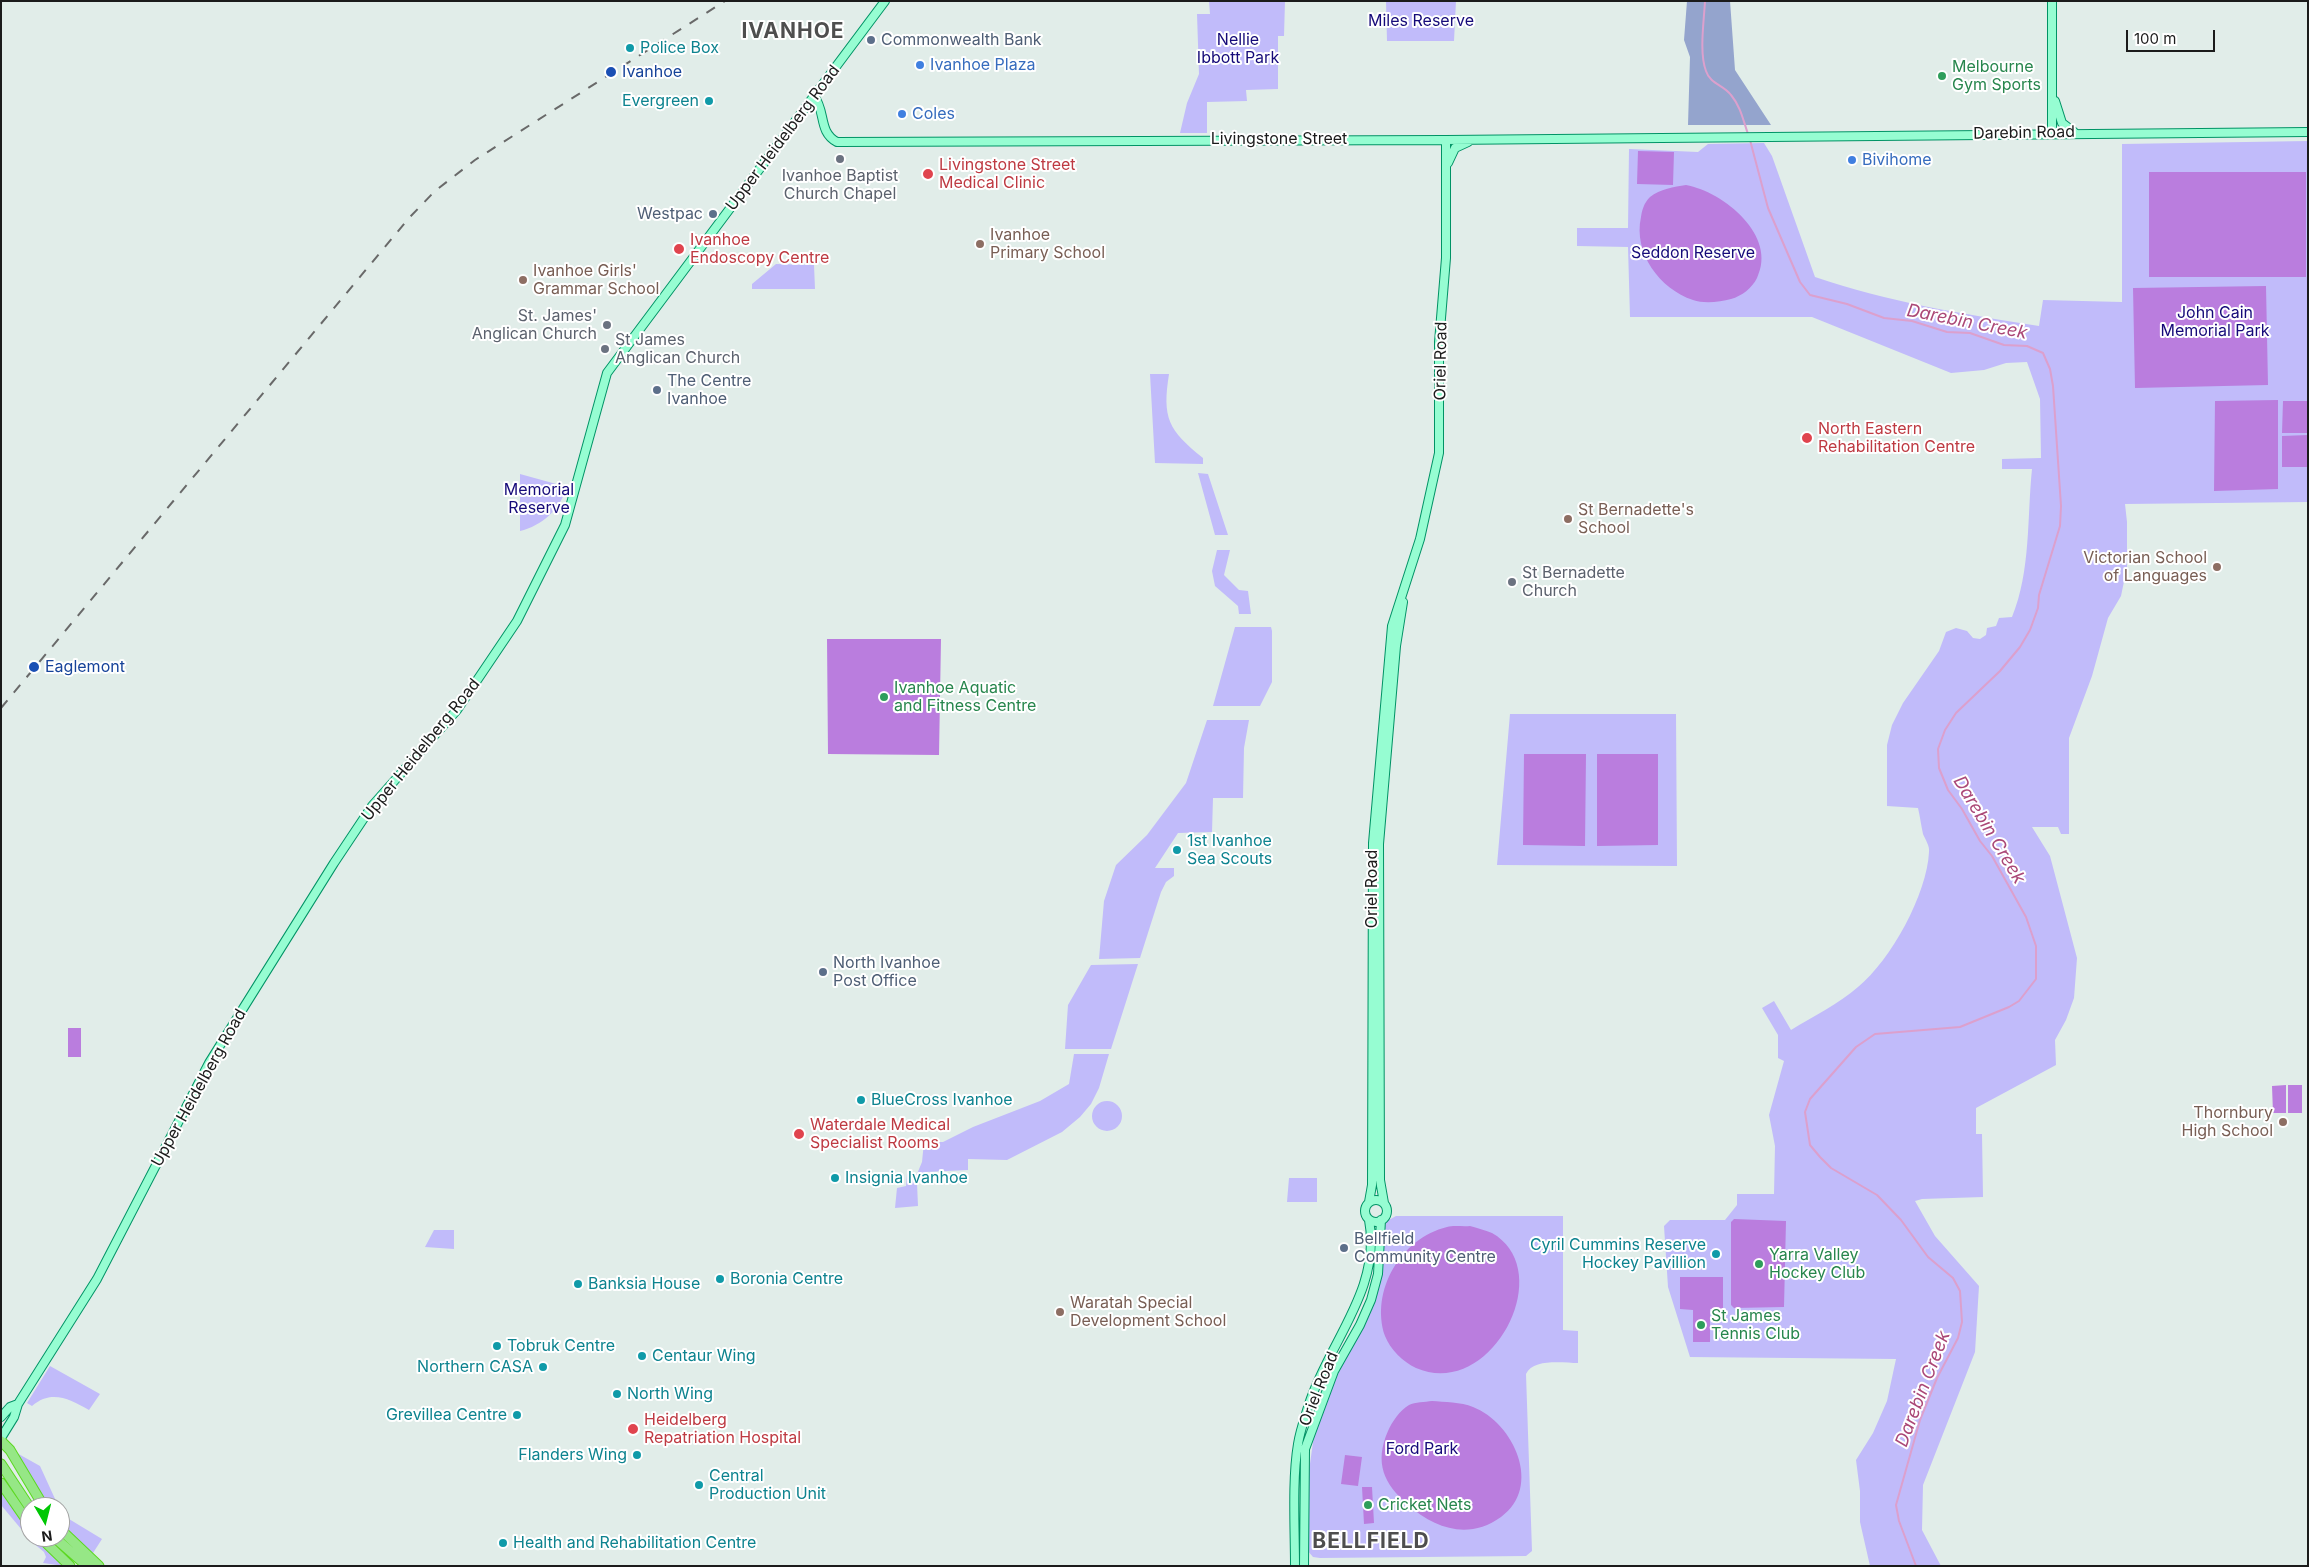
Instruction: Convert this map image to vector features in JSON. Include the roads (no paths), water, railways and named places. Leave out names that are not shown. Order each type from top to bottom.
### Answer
[{"type":"highway","points":[[1,1439],[10,1450],[38,1497]]},
{"type":"highway","points":[[1,1464],[23,1497]]},
{"type":"highway","points":[[1,1483],[20,1511]]},
{"type":"highway","points":[[70,1538],[99,1566]]},
{"type":"highway","points":[[50,1547],[70,1566]]},
{"type":"highway","points":[[65,1547],[87,1566]]},
{"type":"main road","name":"Upper Heidelberg Road","points":[[1,1439],[12,1421],[18,1404],[97,1279],[209,1063],[334,863],[372,806],[457,710],[517,621],[564,525],[607,373],[885,1]]},
{"type":"main road","points":[[2052,1],[2052,132]]},
{"type":"main road","points":[[2052,90],[2060,120],[2067,128],[2075,132]]},
{"type":"main road","name":"Livingstone Street","points":[[814,96],[822,108],[824,129],[829,138],[837,142],[1446,140],[1740,136]]},
{"type":"main road","name":"Darebin Road","points":[[1740,136],[2052,132],[2308,132]]},
{"type":"main road","points":[[1446,166],[1452,152],[1458,146],[1483,139]]},
{"type":"main road","name":"Oriel Road","points":[[1369,1202],[1372,1185],[1375,873],[1396,646],[1408,578],[1420,540],[1439,453],[1439,342],[1446,258],[1446,140]]},
{"type":"main road","name":"Oriel Road","points":[[1375,873],[1380,1180],[1384,1204]]},
{"type":"main road","points":[[1377,1200],[1384,1204],[1386,1214],[1381,1220],[1369,1220],[1365,1209],[1369,1202],[1377,1200]]},
{"type":"main road","name":"Oriel Road","points":[[1295,1566],[1298,1444],[1310,1403],[1324,1367],[1354,1312],[1368,1273],[1371,1230],[1369,1220]]},
{"type":"main road","name":"Oriel Road","points":[[1304,1566],[1305,1449],[1334,1371],[1360,1325],[1371,1300],[1378,1274],[1381,1220]]},
{"type":"main road","name":"Upper Heidelberg Road","points":[[1,1417],[10,1407],[18,1404]]},
{"type":"main road","points":[[1,1421],[12,1421]]},
{"type":"waterway","name":"Darebin Creek","points":[[1705,1],[1702,46],[1706,71],[1711,79],[1728,92],[1737,104],[1748,134]]},
{"type":"waterway","name":"Darebin Creek","points":[[1750,140],[1768,208],[1800,282],[1810,295],[1847,304],[1884,318],[1912,321],[1947,332],[1970,333],[2004,345],[2027,346],[2043,353],[2050,369],[2053,386],[2061,506],[2060,526],[2039,595],[2038,608],[2030,630],[2020,647],[2000,671],[1956,713],[1945,730],[1938,749],[1939,768],[1948,790],[1962,809],[1980,841],[1992,856],[2026,917],[2036,946],[2036,979],[2019,1001],[1960,1027],[1875,1034],[1856,1047],[1810,1099],[1805,1112],[1810,1145],[1820,1157],[1831,1168],[1877,1195],[1901,1220],[1928,1257],[1953,1278],[1960,1291],[1962,1322],[1958,1338],[1937,1378],[1920,1420],[1896,1505],[1899,1521],[1916,1566]]},
{"type":"railway","points":[[1,708],[409,218],[435,191],[475,160],[725,1]]},
{"type":"place","name":"Commonwealth Bank","points":[[871,40]]},
{"type":"place","name":"Police Box","points":[[630,48]]},
{"type":"place","name":"Ivanhoe Plaza","points":[[920,65]]},
{"type":"place","name":"Ivanhoe","points":[[611,72]]},
{"type":"place","name":"Melbourne Gym Sports","points":[[1942,76]]},
{"type":"place","name":"Evergreen","points":[[709,101]]},
{"type":"place","name":"Coles","points":[[902,114]]},
{"type":"place","name":"Ivanhoe Baptist Church Chapel","points":[[840,159]]},
{"type":"place","name":"Bivihome","points":[[1852,160]]},
{"type":"place","name":"Livingstone Street Medical Clinic","points":[[928,174]]},
{"type":"place","name":"Westpac","points":[[713,214]]},
{"type":"place","name":"Ivanhoe Primary School","points":[[980,244]]},
{"type":"place","name":"Ivanhoe Endoscopy Centre","points":[[679,249]]},
{"type":"place","name":"Ivanhoe Girls' Grammar School","points":[[523,280]]},
{"type":"place","name":"St. James' Anglican Church","points":[[607,325]]},
{"type":"place","name":"St James Anglican Church","points":[[605,349]]},
{"type":"place","name":"The Centre Ivanhoe","points":[[657,390]]},
{"type":"place","name":"North Eastern Rehabilitation Centre","points":[[1807,438]]},
{"type":"place","name":"St Bernadette's School","points":[[1568,519]]},
{"type":"place","name":"Victorian School of Languages","points":[[2217,567]]},
{"type":"place","name":"St Bernadette Church","points":[[1512,582]]},
{"type":"place","name":"Eaglemont","points":[[34,667]]},
{"type":"place","name":"Ivanhoe Aquatic and Fitness Centre","points":[[884,697]]},
{"type":"place","name":"1st Ivanhoe Sea Scouts","points":[[1177,850]]},
{"type":"place","name":"North Ivanhoe Post Office","points":[[823,972]]},
{"type":"place","name":"BlueCross Ivanhoe","points":[[861,1100]]},
{"type":"place","name":"Thornbury High School","points":[[2283,1122]]},
{"type":"place","name":"Waterdale Medical Specialist Rooms","points":[[799,1134]]},
{"type":"place","name":"Insignia Ivanhoe","points":[[835,1178]]},
{"type":"place","name":"Bellfield Community Centre","points":[[1344,1248]]},
{"type":"place","name":"Cyril Cummins Reserve Hockey Pavillion","points":[[1716,1254]]},
{"type":"place","name":"Yarra Valley Hockey Club","points":[[1759,1264]]},
{"type":"place","name":"Boronia Centre","points":[[720,1279]]},
{"type":"place","name":"Banksia House","points":[[578,1284]]},
{"type":"place","name":"Waratah Special Development School","points":[[1060,1312]]},
{"type":"place","name":"St James Tennis Club","points":[[1701,1325]]},
{"type":"place","name":"Tobruk Centre","points":[[497,1346]]},
{"type":"place","name":"Centaur Wing","points":[[642,1356]]},
{"type":"place","name":"Northern CASA","points":[[543,1367]]},
{"type":"place","name":"North Wing","points":[[617,1394]]},
{"type":"place","name":"Grevillea Centre","points":[[517,1415]]},
{"type":"place","name":"Heidelberg Repatriation Hospital","points":[[633,1429]]},
{"type":"place","name":"Flanders Wing","points":[[637,1455]]},
{"type":"place","name":"Central Production Unit","points":[[699,1485]]},
{"type":"place","name":"Cricket Nets","points":[[1368,1505]]},
{"type":"place","name":"Health and Rehabilitation Centre","points":[[503,1543]]},
{"type":"district","name":"IVANHOE","points":[[793,32]]},
{"type":"district","name":"BELLFIELD","points":[[1371,1542]]},
{"type":"park label","name":"Miles Reserve","points":[[1421,21]]},
{"type":"park label","name":"Nellie Ibbott Park","points":[[1238,49]]},
{"type":"park label","name":"Seddon Reserve","points":[[1693,253]]},
{"type":"park label","name":"John Cain Memorial Park","points":[[2215,322]]},
{"type":"park label","name":"Memorial Reserve","points":[[539,499]]},
{"type":"park label","name":"Ford Park","points":[[1422,1449]]}]
